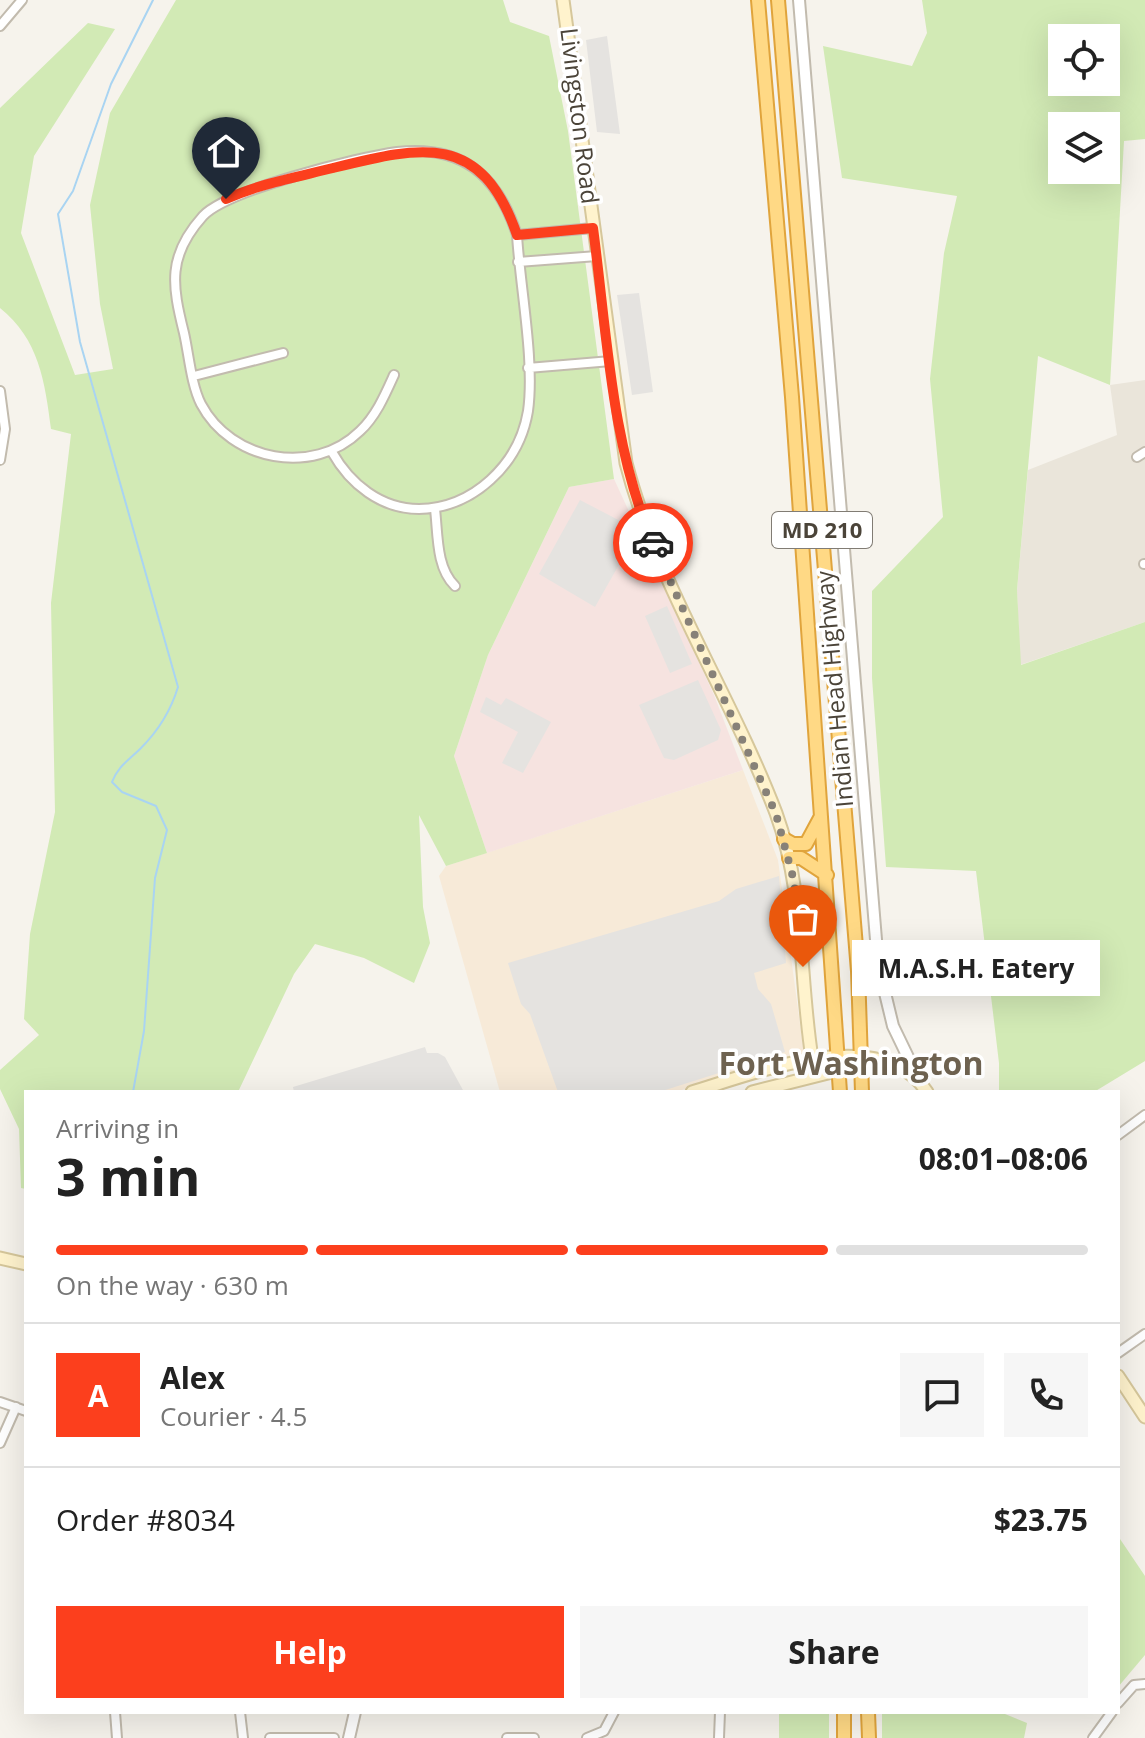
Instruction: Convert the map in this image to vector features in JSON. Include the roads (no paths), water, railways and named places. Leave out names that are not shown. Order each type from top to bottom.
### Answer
[{"type":"highway","name":"Indian Head Highway","points":[[758,0],[827,875],[840,1090]]},
{"type":"highway","name":"Indian Head Highway","points":[[778,0],[856,944],[862,1090]]},
{"type":"highway","points":[[784,839],[793,844],[806,844],[821,815]]},
{"type":"highway","points":[[789,858],[801,858],[827,875]]},
{"type":"highway","points":[[844,1714],[844,1738]]},
{"type":"highway","points":[[868,1714],[869,1738]]},
{"type":"main road","name":"Livingston Road","points":[[563,0],[622,446],[637,503],[758,772],[784,839],[798,909],[812,1058]]},
{"type":"main road","points":[[699,1090],[790,1062],[812,1058],[839,1063]]},
{"type":"main road","points":[[758,1090],[839,1063],[861,1060],[890,1061],[919,1080],[926,1090]]},
{"type":"main road","points":[[0,1258],[24,1264]]},
{"type":"main road","points":[[1120,1379],[1145,1417]]},
{"type":"street","points":[[0,26],[22,0]]},
{"type":"street","points":[[799,0],[878,964],[893,1026],[919,1080]]},
{"type":"street","points":[[332,452],[341,468],[363,490],[386,503],[406,509],[435,509],[471,496],[505,463],[528,411],[528,368],[517,235],[509,211],[490,181],[457,159],[428,149],[378,156],[226,199],[195,227],[182,244],[173,285],[199,401],[213,422],[236,443],[264,456],[295,458],[332,452],[373,417],[394,375]]},
{"type":"street","points":[[517,235],[593,228]]},
{"type":"street","points":[[518,262],[597,256]]},
{"type":"street","points":[[194,376],[283,353]]},
{"type":"street","points":[[528,368],[611,361]]},
{"type":"street","points":[[0,391],[4,419],[1,455]]},
{"type":"street","points":[[435,509],[442,563],[446,578],[455,586]]},
{"type":"street","points":[[1120,1134],[1145,1115]]},
{"type":"street","points":[[1120,1352],[1145,1334]]},
{"type":"street","points":[[0,1402],[24,1410]]},
{"type":"street","points":[[0,1443],[16,1407]]},
{"type":"street","points":[[1120,1701],[1134,1685],[1145,1684]]},
{"type":"street","points":[[115,1714],[117,1738]]},
{"type":"street","points":[[240,1714],[243,1738]]},
{"type":"street","points":[[349,1738],[355,1714]]},
{"type":"street","points":[[587,1738],[604,1731],[613,1714]]},
{"type":"street","points":[[719,1738],[720,1714]]},
{"type":"street","points":[[1093,1738],[1111,1714]]},
{"type":"street","points":[[270,1738],[334,1738]]},
{"type":"street","points":[[507,1738],[534,1738]]},
{"type":"waterway","points":[[133,1090],[144,1031],[155,878],[167,830],[156,806],[122,792],[112,782],[121,767],[158,727],[178,687],[80,342],[58,214],[73,191],[111,84],[153,0]]},
{"type":"place","name":"M.A.S.H. Eatery","points":[[803,967]]},
{"type":"district","name":"Fort Washington","points":[[851,1064]]}]
